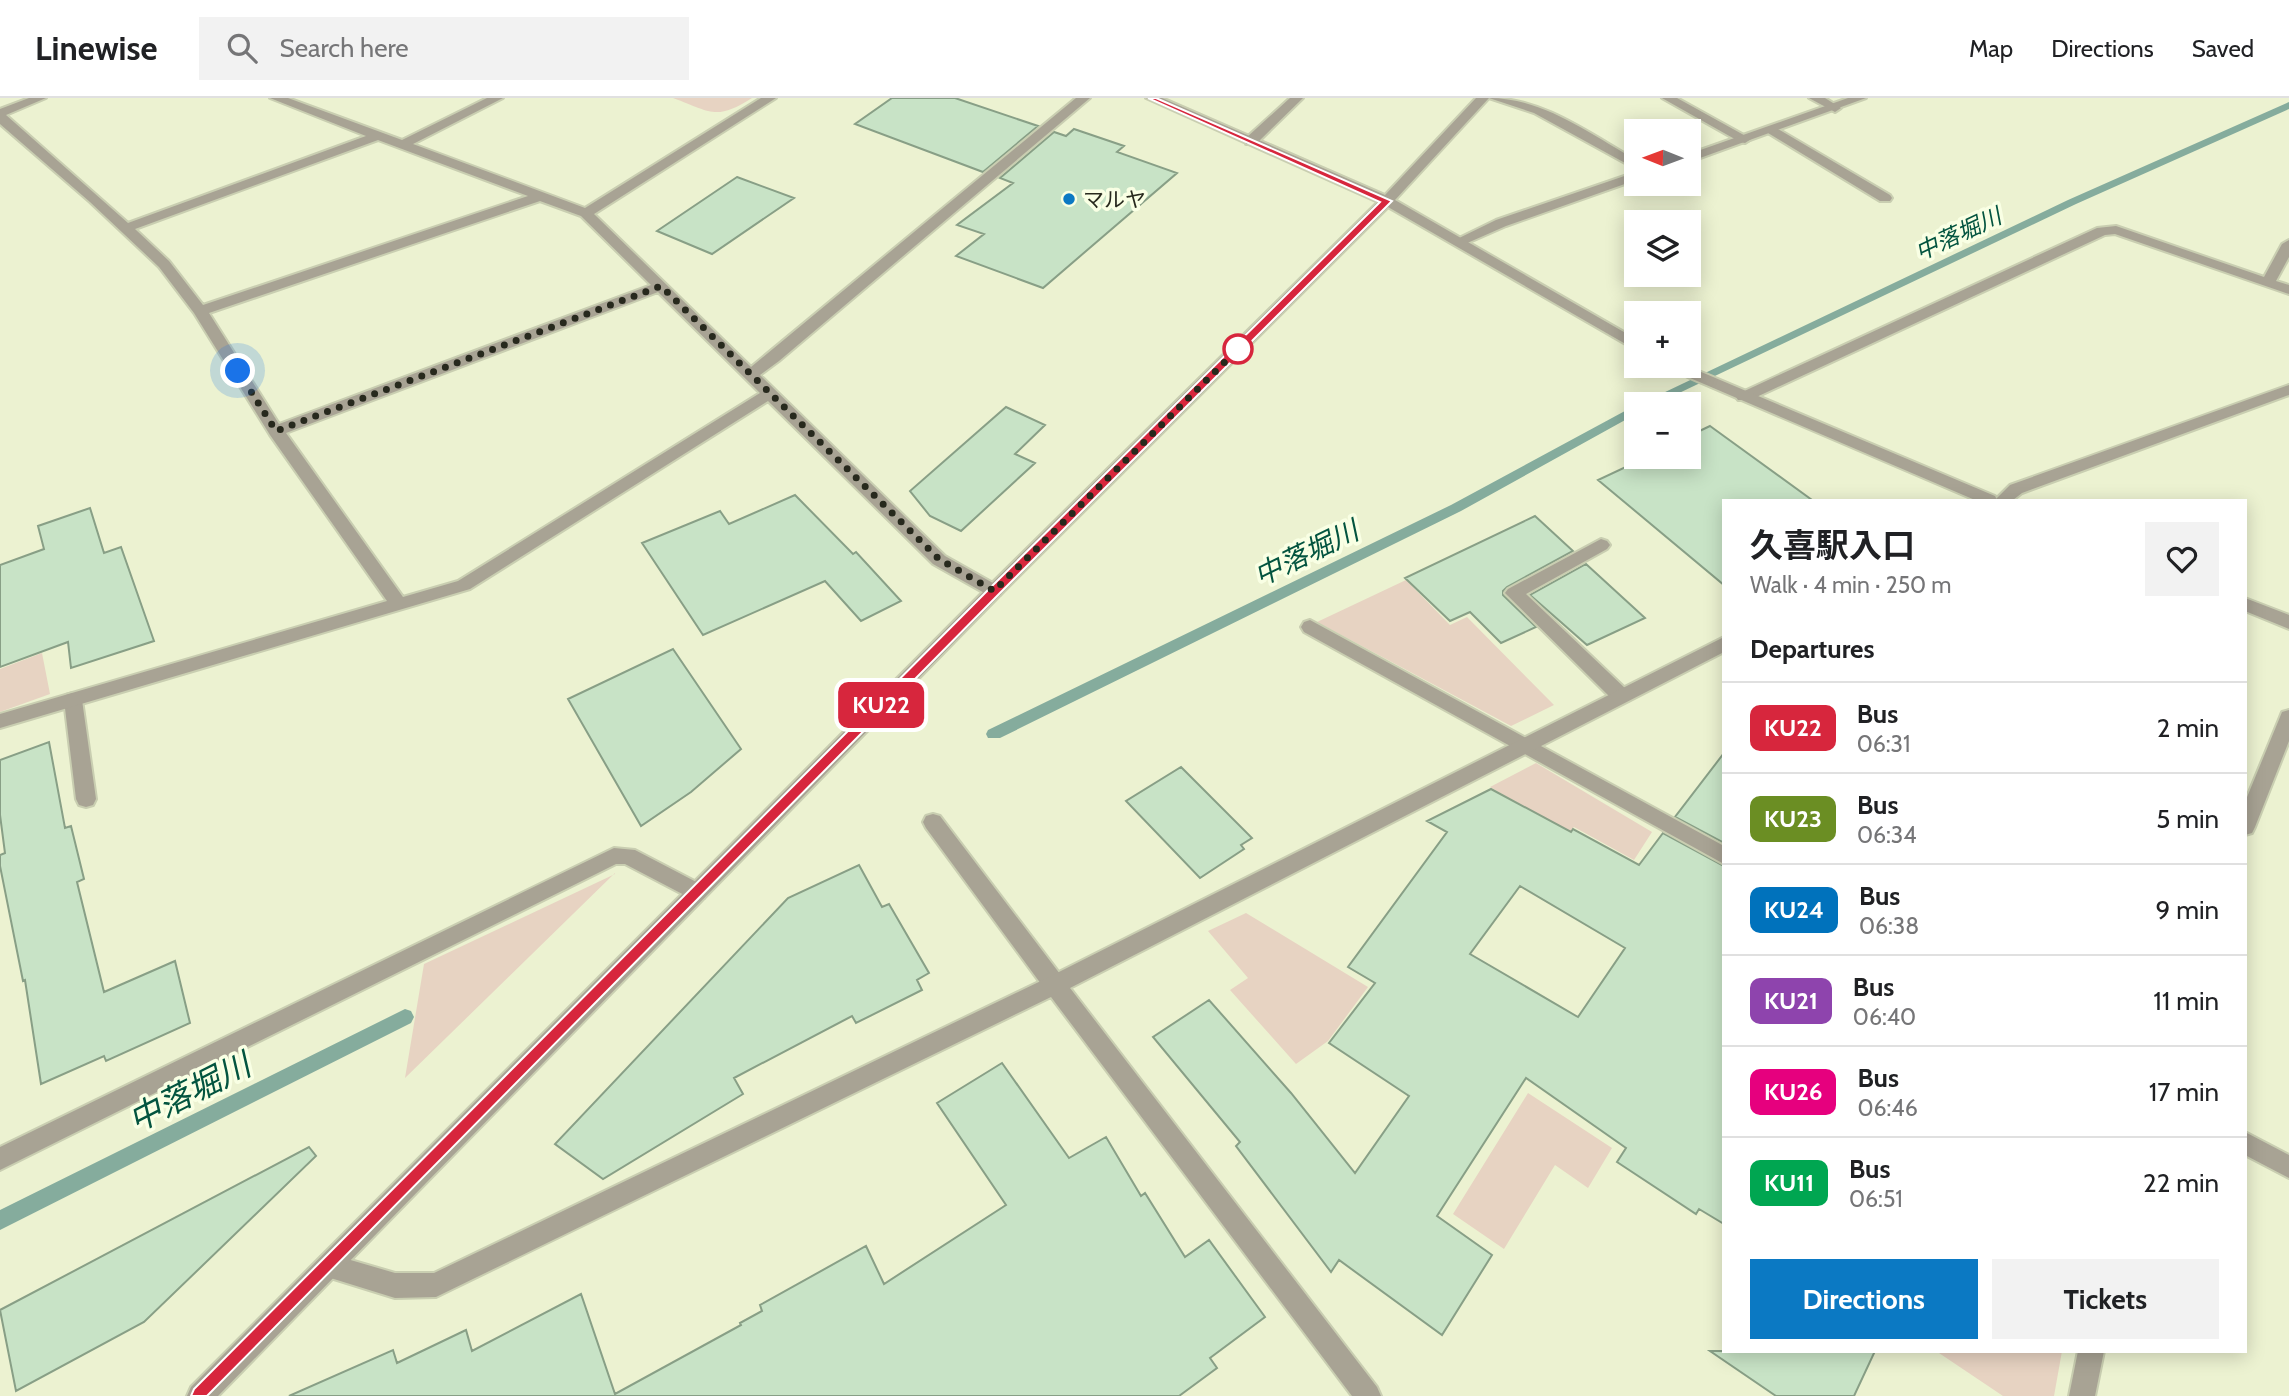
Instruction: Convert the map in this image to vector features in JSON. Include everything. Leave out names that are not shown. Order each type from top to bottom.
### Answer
[{"type":"street","points":[[40,98],[0,115],[164,264],[200,311],[276,431],[399,604]]},
{"type":"street","points":[[276,98],[586,213],[939,559],[994,591]]},
{"type":"street","points":[[402,145],[497,98]]},
{"type":"street","points":[[586,213],[771,98]]},
{"type":"street","points":[[749,375],[774,358],[1084,98]]},
{"type":"street","points":[[1152,98],[1387,201],[1460,240],[1624,338]]},
{"type":"street","points":[[1251,141],[1297,98]]},
{"type":"street","points":[[200,1396],[994,591],[1387,201],[1483,98]]},
{"type":"street","points":[[1495,98],[1538,110],[1624,159]]},
{"type":"street","points":[[1668,98],[1745,139]]},
{"type":"street","points":[[1815,98],[1835,108]]},
{"type":"street","points":[[1701,154],[1860,98]]},
{"type":"street","points":[[1773,130],[1885,198]]},
{"type":"street","points":[[126,228],[377,136]]},
{"type":"street","points":[[1460,240],[1624,180]]},
{"type":"street","points":[[200,311],[541,196]]},
{"type":"street","points":[[1738,394],[2102,231],[2116,230],[2289,290]]},
{"type":"street","points":[[2268,283],[2289,244]]},
{"type":"street","points":[[276,431],[661,286]]},
{"type":"street","points":[[1701,378],[1987,499]]},
{"type":"street","points":[[2004,499],[2016,489],[2289,390]]},
{"type":"street","points":[[0,721],[464,585],[769,394]]},
{"type":"street","points":[[1601,545],[1514,593],[1621,696]]},
{"type":"street","points":[[2247,605],[2289,622]]},
{"type":"street","points":[[1310,627],[1722,855]]},
{"type":"street","points":[[330,1266],[397,1287],[414,1289],[436,1285],[1055,985],[1722,645]]},
{"type":"street","points":[[73,699],[86,799]]},
{"type":"street","points":[[2247,822],[2289,717]]},
{"type":"street","points":[[933,822],[1368,1396]]},
{"type":"street","points":[[0,1158],[614,856],[628,856],[697,892]]},
{"type":"street","points":[[2247,1144],[2289,1167]]},
{"type":"street","points":[[2082,1396],[2091,1353]]},
{"type":"shaded area","points":[[673,98],[752,98],[730,110],[713,112]]},
{"type":"shaded area","points":[[1406,580],[1450,625],[1467,617],[1554,705],[1511,726],[1317,622]]},
{"type":"shaded area","points":[[42,653],[50,694],[0,712],[0,669]]},
{"type":"shaded area","points":[[1536,763],[1652,832],[1634,860],[1574,827],[1569,832],[1490,787]]},
{"type":"shaded area","points":[[613,875],[405,1078],[424,964]]},
{"type":"shaded area","points":[[1246,913],[1368,987],[1328,1041],[1296,1064],[1230,990],[1248,978],[1208,931]]},
{"type":"shaded area","points":[[1528,1093],[1612,1148],[1588,1188],[1555,1165],[1504,1249],[1453,1214]]},
{"type":"shaded area","points":[[1939,1353],[2062,1353],[2054,1396],[2003,1396]]},
{"type":"building","points":[[892,98],[955,98],[1038,126],[983,172],[855,124]]},
{"type":"building","name":"マルヤ","points":[[1074,129],[1124,146],[1117,152],[1177,173],[1043,288],[956,256],[984,234],[957,225],[1013,183],[1000,178],[1054,132],[1066,136]]},
{"type":"building","points":[[737,177],[794,198],[712,254],[657,231]]},
{"type":"building","points":[[1006,407],[1045,425],[1015,454],[1035,463],[961,531],[930,516],[910,491]]},
{"type":"building","points":[[1710,426],[1811,499],[1722,499],[1722,583],[1598,480],[1624,468],[1701,469],[1701,430]]},
{"type":"building","points":[[795,495],[853,554],[856,552],[901,601],[861,621],[825,581],[703,635],[642,543],[720,511],[729,524]]},
{"type":"building","points":[[90,508],[104,553],[121,547],[154,641],[71,668],[68,642],[0,667],[0,565],[44,549],[38,526]]},
{"type":"building","points":[[1535,516],[1573,551],[1503,591],[1503,595],[1536,627],[1501,643],[1470,612],[1450,621],[1405,578]]},
{"type":"building","points":[[1586,564],[1645,618],[1587,645],[1530,595]]},
{"type":"building","points":[[673,649],[741,749],[691,792],[641,826],[568,699]]},
{"type":"building","points":[[49,742],[65,828],[71,826],[84,879],[77,882],[104,992],[175,961],[190,1023],[106,1061],[104,1056],[41,1084],[25,980],[23,981],[0,866],[0,855],[5,853],[0,815],[0,760]]},
{"type":"building","points":[[1722,756],[1722,842],[1675,817]]},
{"type":"building","points":[[1181,767],[1252,838],[1241,845],[1244,849],[1200,878],[1126,801]]},
{"type":"building","points":[[1491,789],[1639,865],[1663,833],[1722,865],[1722,1223],[1699,1209],[1696,1214],[1617,1162],[1626,1148],[1526,1078],[1437,1216],[1492,1255],[1442,1335],[1339,1260],[1331,1272],[1236,1146],[1240,1142],[1153,1037],[1209,1000],[1291,1093],[1355,1173],[1409,1096],[1329,1043],[1375,983],[1348,967],[1447,832],[1427,821]],"holes":[[[1520,886],[1625,948],[1578,1017],[1470,954]]]},
{"type":"building","points":[[859,865],[882,907],[889,904],[929,973],[917,980],[922,990],[856,1023],[852,1016],[734,1078],[743,1094],[603,1179],[555,1144],[788,898]]},
{"type":"building","points":[[1002,1063],[1069,1158],[1106,1137],[1141,1196],[1145,1193],[1185,1257],[1209,1240],[1265,1317],[1210,1358],[1217,1368],[1179,1396],[289,1396],[393,1350],[397,1363],[466,1330],[472,1351],[581,1294],[615,1394],[741,1325],[740,1323],[762,1311],[760,1305],[866,1246],[884,1284],[1006,1205],[937,1103]]},
{"type":"building","points":[[309,1147],[316,1156],[144,1322],[16,1391],[0,1310]]},
{"type":"building","points":[[1710,1351],[1874,1353],[1854,1396],[1776,1396]]},
{"type":"waterway","name":"中落堀川","points":[[1671,392],[2072,202],[2289,105]]},
{"type":"waterway","name":"中落堀川","points":[[994,734],[1456,508],[1624,416]]},
{"type":"waterway","name":"中落堀川","points":[[0,1220],[405,1017]]},
{"type":"bus line","name":"KU22","points":[[200,1396],[994,591],[1387,201],[1153,98]]},
{"type":"place","name":"マルヤ","points":[[1069,199]]},
{"type":"route","points":[[238,371],[276,431],[661,286],[939,559],[994,591],[1238,349]]}]
